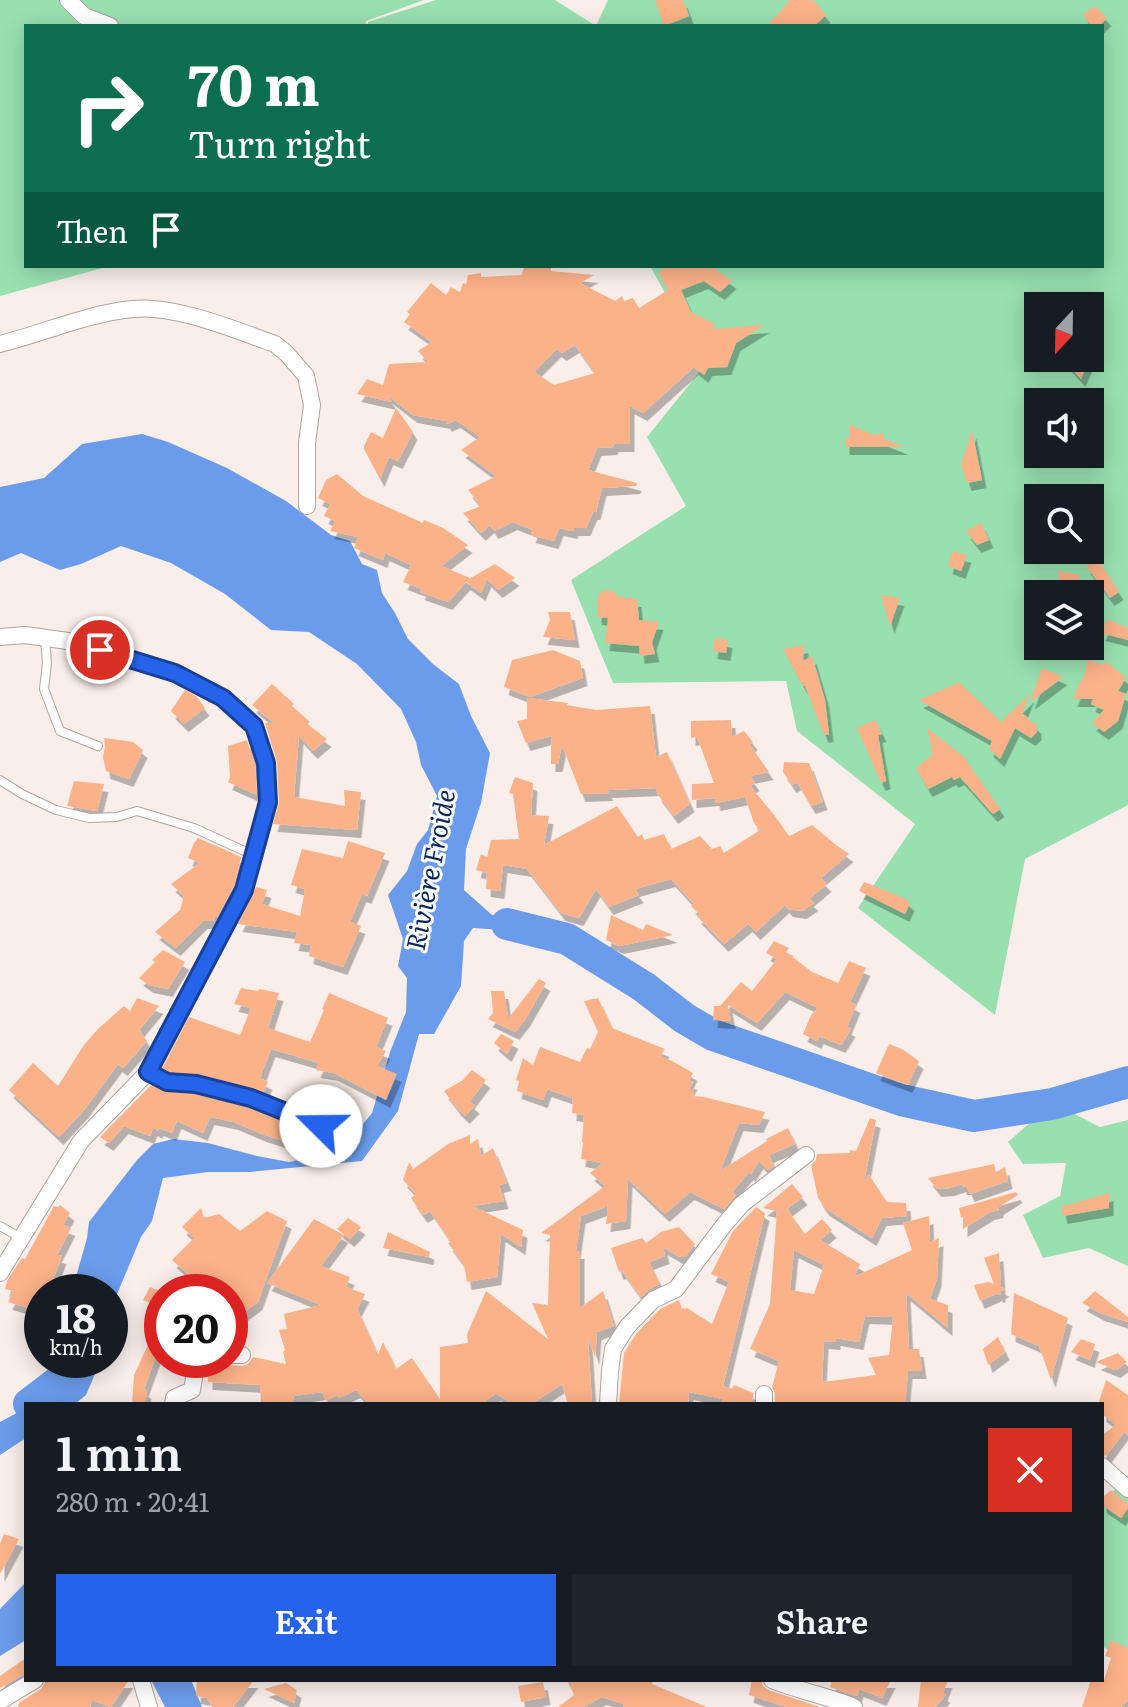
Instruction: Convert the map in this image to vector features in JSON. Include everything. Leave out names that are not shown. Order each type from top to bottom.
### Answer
[{"type":"street","points":[[68,0],[84,16],[105,24]]},
{"type":"street","points":[[0,344],[78,320],[133,308],[171,310],[275,344],[306,376],[312,405],[307,443],[307,506]]},
{"type":"street","points":[[0,637],[25,635],[75,642],[175,673],[223,698],[254,726],[266,763],[268,802],[244,890],[148,1072],[81,1141],[0,1273]]},
{"type":"street","points":[[608,1402],[613,1349],[627,1327],[653,1300],[676,1289],[742,1204],[806,1155]]},
{"type":"street","points":[[173,1402],[174,1398],[192,1390],[194,1378]]},
{"type":"street","points":[[1104,1468],[1128,1489]]},
{"type":"street","points":[[0,1701],[32,1682]]},
{"type":"street","points":[[142,1682],[149,1707]]},
{"type":"street","points":[[777,1682],[854,1707]]},
{"type":"lane","points":[[45,638],[47,663],[44,689],[60,731],[98,746]]},
{"type":"lane","points":[[0,780],[56,810],[89,818],[117,817],[137,811],[194,828],[254,855]]},
{"type":"lane","points":[[148,1072],[167,1082],[196,1084],[251,1098],[321,1126]]},
{"type":"lane","points":[[0,1226],[21,1238]]},
{"type":"green space","points":[[0,0],[424,0],[366,21],[365,24],[24,24],[24,268],[103,268],[0,296]]},
{"type":"green space","points":[[436,0],[555,0],[593,24],[368,24]]},
{"type":"green space","points":[[608,0],[1128,0],[1128,805],[1025,859],[995,1015],[858,908],[915,824],[797,731],[786,681],[613,683],[571,580],[686,506],[647,437],[705,365],[651,268],[1104,268],[1104,24],[597,24]]},
{"type":"green space","points":[[1069,1111],[1100,1127],[1128,1120],[1128,1266],[1089,1248],[1043,1258],[1023,1215],[1060,1196],[1066,1163],[1023,1164],[1008,1142],[1039,1115]]},
{"type":"green space","points":[[1128,1475],[1128,1661],[1104,1647],[1104,1502]]},
{"type":"water","points":[[142,434],[168,442],[227,468],[286,501],[331,535],[350,541],[362,564],[377,570],[382,593],[408,639],[459,684],[490,753],[481,803],[466,849],[464,890],[492,915],[517,917],[548,933],[473,928],[464,941],[461,986],[434,1034],[419,1034],[398,1111],[362,1161],[163,1178],[152,1221],[141,1237],[125,1274],[77,1274],[89,1222],[153,1144],[173,1139],[208,1143],[289,1162],[332,1153],[351,1139],[372,1113],[390,1052],[406,1012],[407,978],[398,966],[403,939],[388,895],[407,871],[417,844],[428,830],[437,796],[421,765],[416,742],[401,709],[357,664],[309,632],[271,630],[225,594],[171,563],[121,546],[60,570],[21,553],[0,562],[0,487],[44,478],[82,444]]},
{"type":"water","points":[[56,1378],[93,1378],[86,1395],[77,1402],[37,1402],[51,1394]]},
{"type":"water","points":[[24,1409],[24,1439],[0,1455],[0,1422]]},
{"type":"water","points":[[24,1584],[24,1641],[0,1656],[0,1609]]},
{"type":"water","points":[[152,1682],[192,1682],[202,1707],[165,1707]]},
{"type":"building","points":[[655,0],[683,0],[689,16],[663,24]]},
{"type":"building","points":[[790,0],[813,0],[826,15],[816,24],[769,24]]},
{"type":"building","points":[[1095,6],[1107,18],[1101,24],[1090,24],[1083,14]]},
{"type":"building","points":[[524,268],[551,268],[551,271],[594,275],[580,283],[615,301],[622,296],[624,301],[633,298],[639,308],[668,290],[658,272],[664,268],[714,268],[732,281],[720,292],[704,281],[681,290],[691,312],[715,324],[713,329],[765,325],[736,343],[727,367],[708,368],[704,375],[694,367],[643,413],[630,406],[630,444],[597,448],[588,470],[637,483],[636,486],[602,488],[596,512],[593,512],[586,528],[574,528],[573,531],[559,528],[554,541],[531,535],[533,530],[513,522],[494,531],[490,525],[481,533],[463,513],[481,506],[468,490],[496,476],[461,450],[480,437],[456,420],[447,424],[446,421],[413,415],[387,395],[392,402],[357,394],[367,379],[383,385],[389,364],[428,362],[418,351],[432,342],[404,322],[410,314],[407,312],[431,283],[446,295],[451,287],[460,292],[468,275],[481,273],[481,277],[521,275]],"holes":[[[575,345],[595,373],[554,385],[534,372],[557,349],[562,353]]]},
{"type":"building","points":[[396,408],[413,432],[398,461],[389,457],[380,479],[364,446],[371,432],[383,438]]},
{"type":"building","points":[[850,425],[874,435],[884,433],[884,439],[904,447],[845,447],[845,439],[850,438]]},
{"type":"building","points":[[972,430],[982,480],[967,483],[961,465]]},
{"type":"building","points":[[337,474],[363,496],[423,523],[424,520],[443,528],[468,545],[441,566],[470,578],[467,580],[495,564],[515,578],[498,590],[487,579],[481,593],[466,582],[448,602],[420,592],[422,589],[403,582],[411,565],[385,553],[383,560],[354,548],[358,537],[330,531],[335,521],[324,516],[330,504],[318,498],[326,480]]},
{"type":"building","points":[[981,523],[989,540],[977,545],[966,531]]},
{"type":"building","points":[[952,551],[967,555],[961,571],[948,566]]},
{"type":"building","points":[[1101,564],[1119,592],[1110,598],[1104,590],[1104,580],[1096,580],[1086,566]]},
{"type":"building","points":[[1058,571],[1080,575],[1079,580],[1059,580]]},
{"type":"building","points":[[607,590],[619,597],[637,599],[639,620],[659,622],[652,642],[655,654],[640,656],[639,646],[605,643],[608,618],[597,617],[597,599],[600,592]]},
{"type":"building","points":[[881,595],[900,598],[890,626]]},
{"type":"building","points":[[548,612],[570,612],[575,640],[543,637],[550,620]]},
{"type":"building","points":[[1107,619],[1128,628],[1128,640],[1104,634]]},
{"type":"building","points":[[715,638],[728,640],[726,653],[713,651]]},
{"type":"building","points":[[804,645],[803,661],[812,656],[825,700],[829,734],[824,735],[805,686],[783,649]]},
{"type":"building","points":[[553,650],[580,661],[583,678],[530,697],[504,687],[512,660]]},
{"type":"building","points":[[1088,660],[1104,665],[1106,661],[1126,678],[1118,691],[1126,694],[1118,721],[1104,732],[1092,723],[1104,710],[1091,704],[1093,699],[1073,699]]},
{"type":"building","points":[[1042,668],[1063,677],[1030,702]]},
{"type":"building","points":[[959,682],[1001,722],[1030,694],[1022,713],[1037,726],[1037,732],[1031,738],[1015,728],[1000,759],[989,749],[992,741],[919,700]]},
{"type":"building","points":[[272,684],[310,722],[307,724],[327,739],[313,751],[299,736],[294,797],[345,806],[344,790],[361,792],[357,830],[273,824],[279,802],[277,762],[265,723],[274,723],[252,705]]},
{"type":"building","points":[[185,690],[196,696],[205,708],[184,724],[171,711]]},
{"type":"building","points":[[527,698],[596,710],[650,706],[656,757],[667,752],[690,804],[674,816],[656,788],[581,794],[562,745],[558,764],[551,764],[551,736],[526,743],[517,721],[527,719]]},
{"type":"building","points":[[731,720],[732,737],[744,731],[769,772],[750,776],[755,783],[750,786],[789,836],[812,825],[849,854],[821,878],[827,884],[809,899],[814,903],[802,911],[788,909],[785,905],[756,932],[748,924],[724,944],[697,916],[699,914],[691,906],[694,904],[671,879],[635,889],[639,895],[609,907],[596,889],[579,918],[561,913],[527,869],[503,865],[500,891],[486,889],[487,873],[476,870],[481,854],[487,857],[491,840],[519,839],[513,794],[509,793],[515,777],[533,783],[531,815],[549,816],[544,845],[617,806],[638,837],[642,834],[644,840],[664,834],[671,849],[700,836],[712,849],[720,846],[724,853],[760,830],[754,823],[745,797],[716,803],[715,798],[692,800],[692,784],[714,783],[697,737],[691,738],[691,721]]},
{"type":"building","points":[[875,720],[882,734],[878,735],[886,781],[881,783],[857,728]]},
{"type":"building","points":[[927,728],[964,757],[1000,809],[993,814],[960,777],[954,780],[952,777],[928,789],[916,768],[933,754]]},
{"type":"building","points":[[104,738],[133,742],[143,750],[129,779],[106,771]]},
{"type":"building","points":[[247,740],[255,765],[257,795],[228,782],[228,746]]},
{"type":"building","points":[[784,762],[809,763],[823,802],[811,806],[797,782],[792,785],[783,772]]},
{"type":"building","points":[[74,781],[104,784],[97,811],[67,806]]},
{"type":"building","points":[[198,838],[241,857],[234,886],[217,917],[214,921],[203,921],[176,948],[155,932],[180,910],[184,896],[171,884],[200,863],[188,858]]},
{"type":"building","points":[[348,841],[385,853],[367,896],[362,894],[350,922],[361,926],[343,967],[309,956],[311,945],[294,943],[297,932],[238,924],[256,887],[267,890],[262,904],[300,916],[305,889],[291,885],[302,849],[343,858]]},
{"type":"building","points":[[864,882],[904,898],[910,903],[905,914],[859,891]]},
{"type":"building","points":[[611,915],[643,930],[646,924],[673,935],[619,946],[606,940]]},
{"type":"building","points":[[774,941],[789,948],[786,952],[812,972],[838,983],[849,961],[866,968],[850,1002],[856,1005],[847,1027],[851,1029],[841,1045],[819,1036],[817,1041],[803,1034],[811,1015],[818,1008],[785,992],[757,1023],[728,1005],[731,1021],[713,1020],[714,1006],[720,1006],[741,982],[752,991],[777,959],[766,953]]},
{"type":"building","points":[[163,950],[185,962],[168,989],[149,985],[139,978]]},
{"type":"building","points":[[539,979],[546,983],[515,1032],[488,1019],[493,1013],[491,991],[504,991],[508,1019]]},
{"type":"building","points":[[241,988],[279,993],[268,1028],[310,1042],[329,993],[388,1018],[376,1047],[386,1051],[377,1066],[397,1074],[386,1100],[334,1073],[316,1070],[319,1063],[271,1049],[260,1078],[268,1082],[262,1095],[198,1077],[169,1075],[161,1071],[189,1017],[240,1035],[251,1008],[234,1004]]},
{"type":"building","points":[[137,998],[159,1006],[139,1030],[147,1041],[123,1068],[118,1064],[84,1110],[59,1137],[9,1090],[33,1063],[58,1086],[98,1029],[124,1006],[130,1011]]},
{"type":"building","points":[[598,998],[612,1028],[665,1049],[660,1056],[693,1073],[689,1089],[694,1091],[693,1096],[765,1112],[759,1125],[739,1123],[720,1171],[766,1139],[788,1128],[795,1144],[769,1155],[774,1166],[768,1170],[759,1161],[751,1174],[749,1172],[732,1192],[736,1195],[724,1209],[690,1192],[665,1214],[628,1179],[626,1221],[606,1224],[608,1206],[581,1216],[576,1251],[580,1251],[580,1308],[603,1291],[614,1326],[597,1332],[595,1357],[588,1338],[592,1402],[567,1402],[562,1384],[536,1402],[509,1402],[496,1393],[485,1402],[367,1402],[356,1390],[326,1401],[322,1392],[294,1396],[292,1402],[261,1402],[260,1385],[208,1382],[208,1378],[248,1378],[248,1364],[253,1357],[286,1364],[279,1330],[287,1329],[284,1314],[321,1305],[267,1283],[314,1219],[344,1235],[321,1266],[350,1277],[346,1287],[365,1294],[357,1309],[378,1355],[383,1342],[396,1369],[412,1358],[440,1399],[440,1347],[468,1343],[467,1334],[486,1291],[548,1339],[532,1303],[548,1305],[550,1235],[541,1233],[605,1186],[590,1173],[603,1163],[581,1159],[584,1115],[572,1113],[573,1098],[547,1089],[543,1100],[517,1091],[519,1081],[516,1080],[523,1058],[533,1065],[540,1047],[580,1062],[598,1032],[584,1001]]},
{"type":"building","points":[[501,1034],[514,1041],[507,1054],[494,1043]]},
{"type":"building","points":[[889,1044],[919,1061],[908,1085],[876,1073]]},
{"type":"building","points":[[472,1070],[486,1080],[470,1101],[475,1106],[465,1116],[444,1091],[463,1080]]},
{"type":"building","points":[[153,1083],[166,1089],[195,1091],[249,1105],[303,1127],[301,1132],[295,1130],[290,1143],[234,1122],[210,1117],[203,1133],[177,1121],[172,1133],[153,1128],[150,1136],[124,1126],[109,1143],[100,1137]]},
{"type":"building","points":[[870,1118],[876,1120],[864,1182],[869,1175],[887,1202],[906,1203],[907,1216],[882,1218],[872,1238],[825,1208],[818,1198],[811,1165],[817,1154],[856,1151]]},
{"type":"building","points":[[470,1135],[470,1144],[478,1139],[481,1156],[493,1148],[507,1183],[499,1185],[504,1201],[472,1206],[523,1230],[521,1247],[501,1234],[497,1277],[467,1282],[464,1265],[448,1243],[451,1242],[430,1211],[423,1215],[411,1198],[416,1194],[403,1180],[409,1162],[413,1169],[448,1144]]},
{"type":"building","points":[[994,1164],[996,1172],[1005,1167],[1008,1181],[970,1194],[962,1184],[937,1189],[928,1178]]},
{"type":"building","points":[[792,1184],[803,1197],[787,1209],[805,1234],[822,1219],[832,1230],[820,1240],[860,1264],[854,1277],[912,1250],[903,1223],[929,1216],[930,1242],[939,1238],[937,1279],[930,1299],[948,1305],[948,1328],[906,1293],[909,1349],[919,1349],[922,1371],[908,1371],[905,1402],[775,1402],[772,1387],[779,1361],[750,1349],[770,1304],[777,1211],[763,1208]],"holes":[[[794,1250],[824,1265],[814,1294],[790,1290]],[[865,1316],[893,1317],[889,1355],[868,1358],[876,1375],[822,1382],[824,1341],[836,1342],[836,1338],[859,1342]]]},
{"type":"building","points":[[1016,1192],[1018,1195],[999,1210],[990,1212],[963,1229],[959,1208]]},
{"type":"building","points":[[1109,1193],[1109,1208],[1063,1216],[1061,1207]]},
{"type":"building","points":[[60,1205],[70,1213],[63,1225],[71,1228],[57,1255],[62,1256],[55,1274],[24,1274],[24,1307],[8,1302],[13,1291],[5,1289],[7,1281],[22,1258],[25,1259],[54,1206]]},
{"type":"building","points":[[756,1207],[765,1213],[723,1386],[732,1389],[734,1385],[753,1393],[753,1402],[722,1402],[723,1399],[689,1392],[688,1402],[619,1402],[624,1353],[636,1334],[660,1309],[679,1300],[682,1309],[687,1308],[712,1324],[729,1282],[711,1274],[733,1231]]},
{"type":"building","points":[[201,1208],[204,1218],[219,1214],[240,1231],[267,1211],[287,1221],[258,1302],[248,1310],[248,1274],[188,1274],[172,1260],[194,1238],[182,1227]]},
{"type":"building","points":[[348,1218],[361,1227],[350,1239],[337,1229]]},
{"type":"building","points":[[679,1227],[695,1244],[685,1257],[663,1247],[665,1256],[649,1262],[660,1284],[641,1297],[622,1271],[619,1272],[611,1248],[642,1238],[646,1243],[661,1232]]},
{"type":"building","points":[[388,1232],[430,1252],[429,1257],[383,1248]]},
{"type":"building","points":[[999,1253],[1001,1287],[1005,1289],[999,1295],[980,1301],[974,1285],[994,1284],[984,1258]]},
{"type":"building","points":[[1095,1291],[1128,1317],[1128,1322],[1082,1303]]},
{"type":"building","points":[[1014,1293],[1068,1318],[1051,1380],[1039,1346],[1011,1334]]},
{"type":"building","points":[[998,1337],[1005,1352],[988,1365],[983,1349]]},
{"type":"building","points":[[1081,1339],[1095,1344],[1090,1360],[1071,1352]]},
{"type":"building","points":[[144,1353],[144,1378],[148,1378],[144,1389],[147,1391],[145,1402],[132,1402],[134,1375]]},
{"type":"building","points":[[1118,1353],[1127,1362],[1116,1370],[1096,1362]]},
{"type":"building","points":[[1106,1380],[1128,1395],[1128,1435],[1124,1432],[1106,1456],[1104,1434],[1116,1425],[1104,1416],[1104,1402],[1099,1402]]},
{"type":"building","points":[[1111,1490],[1128,1504],[1121,1518],[1104,1506],[1104,1496]]},
{"type":"building","points":[[4,1534],[19,1539],[0,1574],[0,1544]]},
{"type":"building","points":[[1111,1640],[1128,1648],[1128,1700],[1121,1707],[1082,1707],[1090,1682],[1104,1682],[1111,1658],[1105,1656]]},
{"type":"building","points":[[24,1659],[24,1674],[0,1688],[0,1676]]},
{"type":"building","points":[[45,1682],[128,1682],[111,1707],[92,1700],[90,1707],[18,1707],[19,1703],[41,1689]]},
{"type":"building","points":[[197,1682],[252,1682],[233,1707],[212,1707],[207,1698],[196,1696]]},
{"type":"building","points":[[543,1682],[546,1697],[521,1702],[518,1686]]},
{"type":"building","points":[[568,1682],[653,1682],[707,1707],[623,1707],[624,1704],[602,1697],[583,1707],[558,1707],[574,1695]]},
{"type":"building","points":[[752,1682],[761,1682],[768,1690],[820,1707],[787,1707],[749,1695]]},
{"type":"building","points":[[831,1682],[890,1682],[882,1698],[859,1689],[857,1696],[830,1687]]},
{"type":"building","points":[[921,1682],[947,1682],[943,1693],[946,1695],[935,1707],[918,1707]]},
{"type":"building","points":[[286,1683],[297,1690],[294,1703],[264,1689]]},
{"type":"waterway","points":[[507,924],[567,939],[713,1035],[901,1100],[974,1116],[1052,1104],[1128,1082]]},
{"type":"waterway","name":"Rivière Froide","points":[[32,1402],[63,1378]]},
{"type":"route","points":[[100,650],[175,673],[223,698],[254,726],[266,763],[268,802],[244,890],[148,1072],[167,1082],[196,1084],[251,1098],[321,1126]]}]
